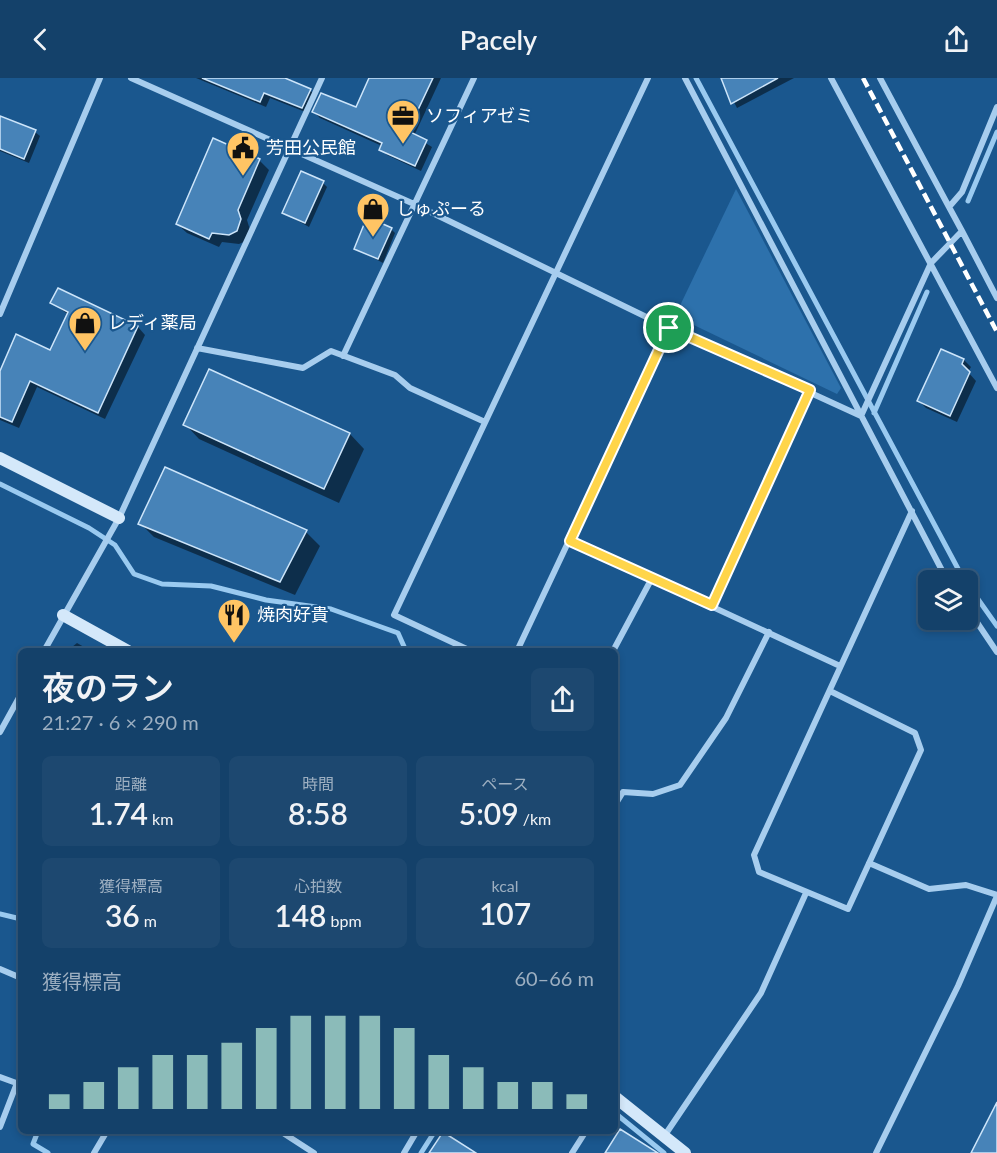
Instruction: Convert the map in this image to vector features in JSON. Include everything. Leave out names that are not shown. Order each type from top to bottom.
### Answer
[{"type":"street","points":[[0,314],[100,78]]},
{"type":"street","points":[[131,78],[414,204],[669,328],[810,390],[861,416]]},
{"type":"street","points":[[46,648],[119,518],[322,78]]},
{"type":"street","points":[[343,356],[474,78]]},
{"type":"street","points":[[465,648],[394,615],[648,78]]},
{"type":"street","points":[[685,78],[942,570]]},
{"type":"street","points":[[831,78],[997,388]]},
{"type":"street","points":[[880,78],[997,298]]},
{"type":"street","points":[[949,207],[962,192],[997,107]]},
{"type":"street","points":[[861,416],[931,263],[962,231]]},
{"type":"street","points":[[518,648],[669,328]]},
{"type":"street","points":[[197,348],[303,368],[331,351],[395,375],[410,388],[485,422]]},
{"type":"street","points":[[712,605],[810,390]]},
{"type":"street","points":[[0,458],[119,518]]},
{"type":"street","points":[[830,691],[915,733],[921,750],[848,909],[759,872],[754,855],[912,511]]},
{"type":"street","points":[[570,541],[840,666]]},
{"type":"street","points":[[615,648],[652,578]]},
{"type":"street","points":[[63,615],[123,648]]},
{"type":"street","points":[[978,624],[997,652]]},
{"type":"street","points":[[618,800],[623,792],[654,794],[680,785],[726,718],[770,632]]},
{"type":"street","points":[[0,732],[18,699]]},
{"type":"street","points":[[869,863],[929,889],[966,885],[997,895],[995,906],[958,986],[876,1153]]},
{"type":"street","points":[[665,1136],[761,993],[806,893]]},
{"type":"street","points":[[0,969],[18,977]]},
{"type":"street","points":[[0,1077],[18,1084]]},
{"type":"street","points":[[0,1127],[18,1086]]},
{"type":"street","points":[[618,1098],[685,1153]]},
{"type":"street","points":[[94,1153],[105,1134]]},
{"type":"street","points":[[285,1134],[314,1153]]},
{"type":"street","points":[[404,1153],[415,1134]]},
{"type":"street","points":[[572,1153],[584,1134]]},
{"type":"shaded area","points":[[736,189],[841,388],[837,394],[675,316]]},
{"type":"building","points":[[202,78],[285,78],[311,89],[302,108],[264,93],[260,102]]},
{"type":"building","points":[[369,78],[433,78],[408,131],[427,140],[415,166],[379,150],[382,143],[312,112],[321,93],[356,107]]},
{"type":"building","points":[[721,78],[778,78],[731,104]]},
{"type":"building","points":[[0,116],[36,130],[24,159],[0,149]]},
{"type":"building","points":[[213,138],[260,159],[238,210],[241,219],[237,231],[229,235],[212,233],[209,239],[176,224]]},
{"type":"building","points":[[301,171],[324,181],[305,223],[282,213]]},
{"type":"building","points":[[367,217],[392,228],[378,259],[354,249]]},
{"type":"building","points":[[58,288],[138,326],[98,413],[30,381],[12,422],[0,417],[0,371],[16,334],[50,350],[68,312],[50,303]]},
{"type":"building","points":[[941,349],[964,359],[962,364],[970,372],[950,416],[917,401]]},
{"type":"building","points":[[209,369],[350,433],[324,489],[183,425]]},
{"type":"building","points":[[165,467],[307,530],[280,582],[138,524]]},
{"type":"building","points":[[997,1102],[997,1153],[971,1153]]},
{"type":"building","points":[[620,1129],[658,1153],[605,1153]]},
{"type":"building","points":[[442,1134],[446,1134],[476,1153],[429,1153]]},
{"type":"waterway","points":[[696,78],[959,570]]},
{"type":"waterway","points":[[968,201],[997,132]]},
{"type":"waterway","points":[[874,413],[927,292]]},
{"type":"waterway","points":[[0,484],[89,528],[115,545],[134,574],[162,584],[211,586],[266,600],[331,609],[398,633],[405,648]]},
{"type":"waterway","points":[[978,599],[997,626]]},
{"type":"waterway","points":[[0,914],[18,918]]},
{"type":"waterway","points":[[618,1115],[664,1153]]},
{"type":"waterway","points":[[37,1134],[33,1144],[48,1153]]},
{"type":"waterway","points":[[421,1153],[433,1134]]},
{"type":"railway","points":[[863,78],[997,332]]},
{"type":"place","name":"ソフィアゼミ","points":[[403,145]]},
{"type":"place","name":"芳田公民館","points":[[243,177]]},
{"type":"place","name":"しゅぷーる","points":[[373,238]]},
{"type":"place","name":"レディ薬局","points":[[85,352]]},
{"type":"place","name":"焼肉好貴","points":[[234,644]]},
{"type":"route","points":[[669,328],[810,390],[712,605],[570,541],[669,328]]}]
